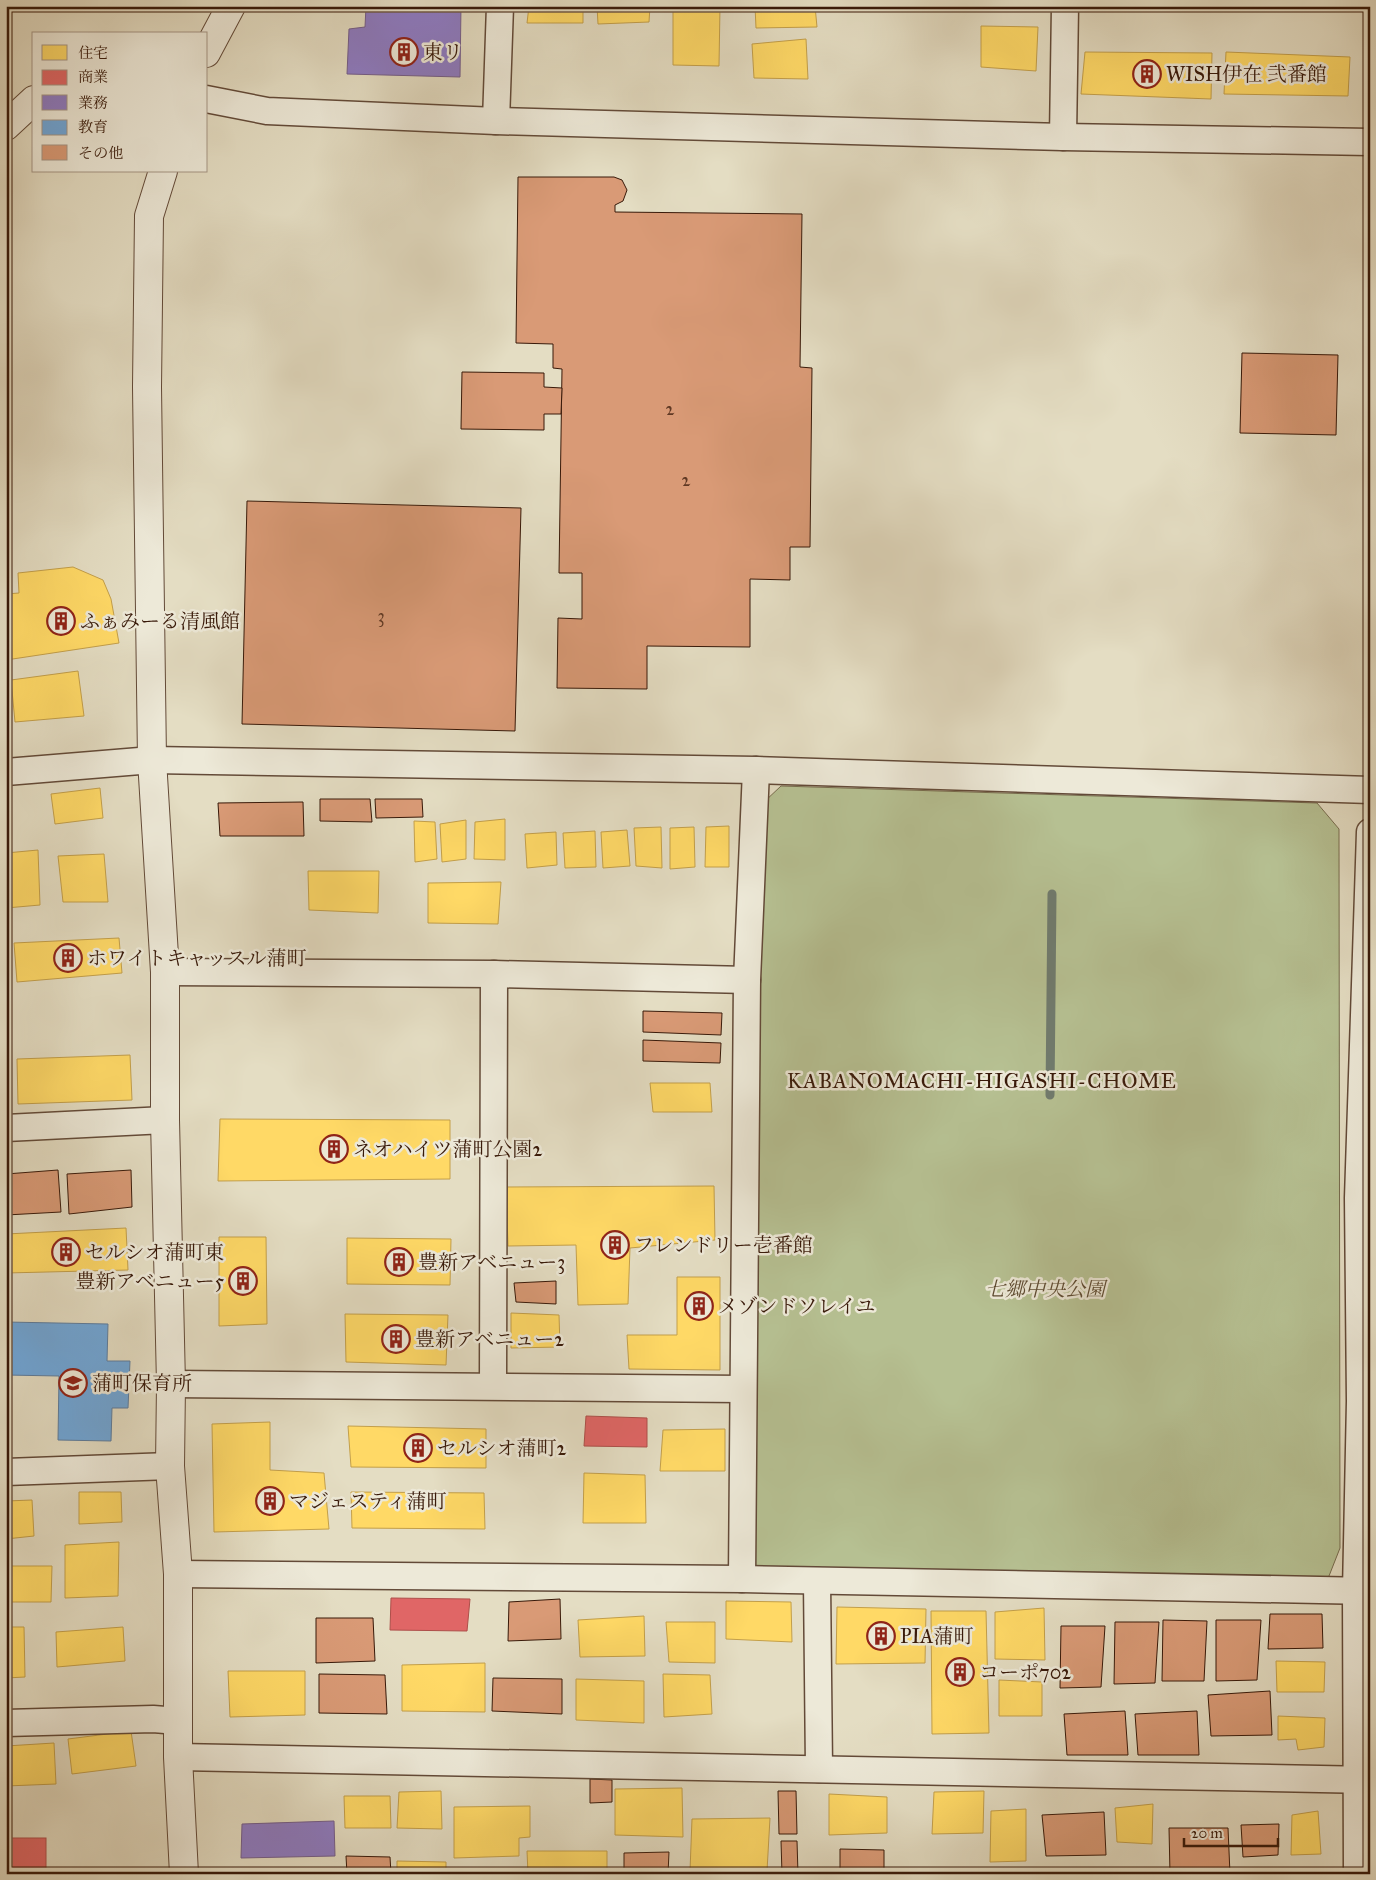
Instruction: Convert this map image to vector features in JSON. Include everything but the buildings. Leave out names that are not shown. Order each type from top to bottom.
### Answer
[{"type":"street","points":[[208,49],[231,6]]},
{"type":"street","points":[[496,121],[500,6]]},
{"type":"street","points":[[1063,137],[1065,6]]},
{"type":"street","points":[[208,99],[267,111],[496,121],[1063,137],[1370,142]]},
{"type":"street","points":[[6,126],[32,102]]},
{"type":"street","points":[[163,172],[149,216],[147,331],[152,760],[165,972],[165,1120],[171,1384],[170,1466],[178,1574],[178,1758],[184,1874]]},
{"type":"street","points":[[6,772],[152,760],[756,770],[1370,790]]},
{"type":"street","points":[[742,1579],[748,980],[756,770]]},
{"type":"street","points":[[1357,1874],[1364,1779],[1364,1198],[1370,832]]},
{"type":"street","points":[[165,972],[494,974],[748,980]]},
{"type":"street","points":[[493,1386],[494,974]]},
{"type":"street","points":[[6,1128],[165,1120]]},
{"type":"street","points":[[171,1384],[743,1389]]},
{"type":"street","points":[[6,1472],[170,1466]]},
{"type":"street","points":[[178,1574],[817,1580],[1363,1591]]},
{"type":"street","points":[[817,1580],[819,1769]]},
{"type":"street","points":[[6,1723],[153,1719],[178,1721]]},
{"type":"street","points":[[178,1758],[1364,1779]]},
{"type":"green space","name":"七郷中央公園","points":[[781,786],[1317,803],[1339,829],[1340,1548],[1329,1576],[1314,1590],[742,1579],[764,802]]},
{"type":"waterway","points":[[1050,1095],[1052,894]]},
{"type":"place","name":"東リ","points":[[404,52]]},
{"type":"place","name":"WISH伊在 弐番館","points":[[1147,74]]},
{"type":"place","name":"ふぁみーる清風館","points":[[61,621]]},
{"type":"place","name":"ホワイトキャッスル蒲町","points":[[68,958]]},
{"type":"place","name":"ネオハイツ蒲町公園2","points":[[334,1149]]},
{"type":"place","name":"フレンドリー壱番館","points":[[615,1245]]},
{"type":"place","name":"セルシオ蒲町東","points":[[66,1252]]},
{"type":"place","name":"豊新アベニュー3","points":[[399,1262]]},
{"type":"place","name":"豊新アベニュー5","points":[[243,1281]]},
{"type":"place","name":"メゾンドソレイユ","points":[[699,1306]]},
{"type":"place","name":"豊新アベニュー2","points":[[396,1339]]},
{"type":"place","name":"蒲町保育所","points":[[73,1383]]},
{"type":"place","name":"セルシオ蒲町2","points":[[418,1448]]},
{"type":"place","name":"マジェスティ蒲町","points":[[270,1501]]},
{"type":"place","name":"PIA蒲町","points":[[881,1636]]},
{"type":"place","name":"コーポ702","points":[[960,1672]]},
{"type":"district","name":"KABANOMACHI-HIGASHI-CHOME","points":[[982,1081]]}]
